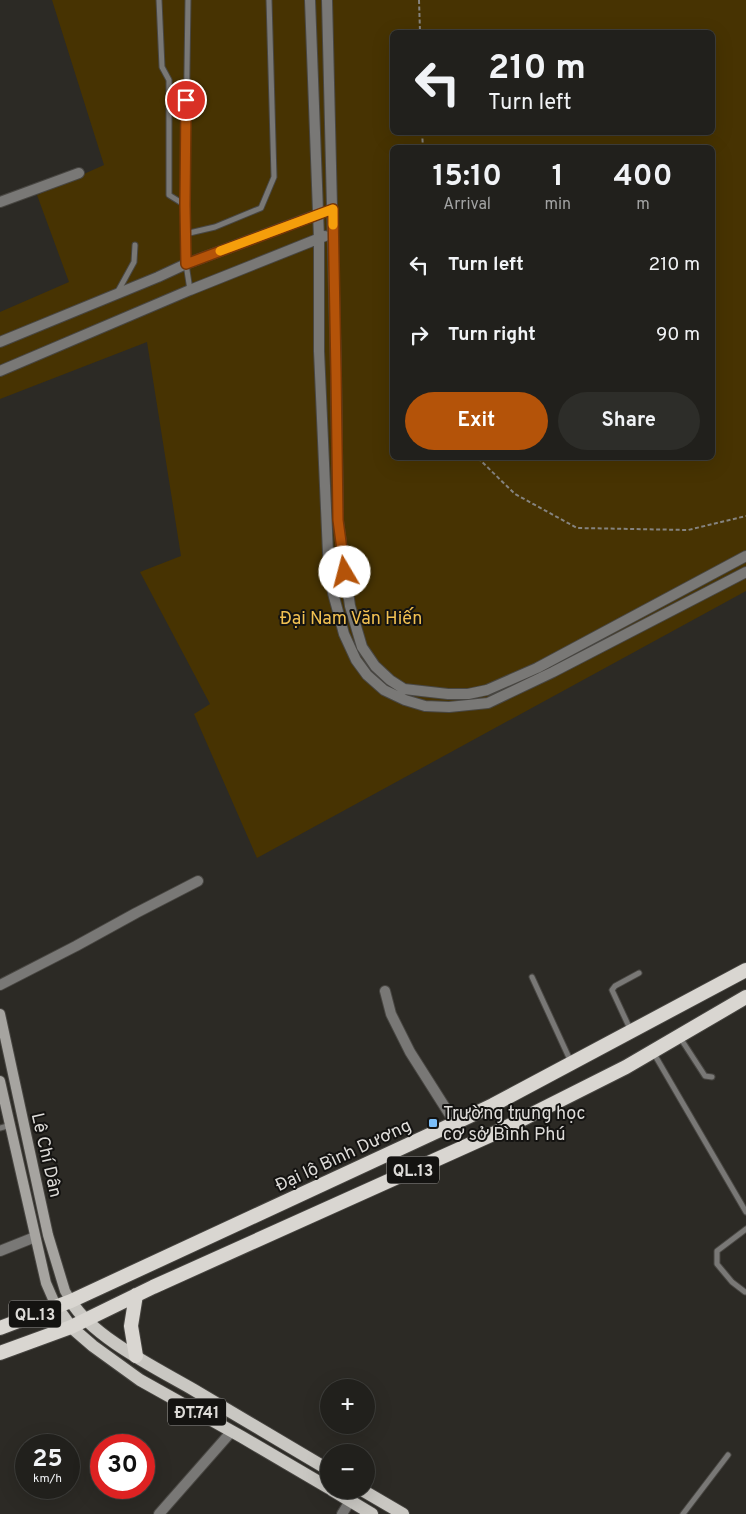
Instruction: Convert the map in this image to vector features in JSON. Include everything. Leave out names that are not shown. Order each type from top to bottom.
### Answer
[{"type":"highway","name":"Đại lộ Bình Dương","points":[[0,1328],[71,1301],[403,1148],[572,1063],[746,970]]},
{"type":"highway","name":"QL.13","points":[[0,1353],[71,1327],[136,1295],[493,1134],[626,1067],[746,997]]},
{"type":"highway","points":[[403,1148],[414,1170]]},
{"type":"highway","points":[[136,1295],[131,1326],[136,1356]]},
{"type":"main road","name":"Lê Chí Dân","points":[[0,1014],[48,1235],[65,1291],[71,1301]]},
{"type":"main road","name":"Lê Chí Dân","points":[[0,1081],[46,1283],[56,1306]]},
{"type":"main road","points":[[71,1301],[86,1319]]},
{"type":"main road","points":[[56,1306],[71,1327]]},
{"type":"main road","name":"ĐT.741","points":[[86,1319],[105,1336],[136,1356],[320,1465]]},
{"type":"main road","name":"ĐT.741","points":[[71,1327],[93,1346],[140,1380],[320,1483]]},
{"type":"main road","points":[[375,1497],[404,1514]]},
{"type":"main road","name":"ĐT.741","points":[[347,1499],[371,1514]]},
{"type":"street","points":[[310,0],[319,238],[319,351],[328,554],[333,593],[344,634],[356,660],[367,675],[384,690],[405,700],[425,706],[449,708],[488,702],[561,668],[746,572]]},
{"type":"street","points":[[327,0],[333,209],[338,520],[350,606],[362,647],[375,666],[390,680],[404,689],[448,694],[468,694],[487,690],[538,668],[746,556]]},
{"type":"street","points":[[0,202],[79,173]]},
{"type":"street","points":[[0,342],[186,264],[333,209]]},
{"type":"street","points":[[0,370],[190,290],[333,233]]},
{"type":"street","points":[[0,985],[198,881]]},
{"type":"street","points":[[385,991],[391,1014],[410,1052],[455,1123]]},
{"type":"street","points":[[0,1251],[35,1237]]},
{"type":"street","points":[[159,1514],[232,1431]]},
{"type":"street","points":[[342,1514],[350,1501]]},
{"type":"lane","points":[[159,0],[162,67],[169,80],[169,195],[185,205]]},
{"type":"lane","points":[[188,0],[185,234],[186,264],[190,290]]},
{"type":"lane","points":[[185,234],[215,227],[262,208],[270,189],[274,177],[270,0]]},
{"type":"lane","points":[[117,293],[134,262],[135,245]]},
{"type":"lane","points":[[631,1031],[612,990],[615,986],[638,973]]},
{"type":"lane","points":[[532,977],[572,1063]]},
{"type":"lane","points":[[679,1036],[705,1076],[712,1077]]},
{"type":"lane","points":[[652,1051],[746,1212]]},
{"type":"lane","points":[[0,1128],[11,1125]]},
{"type":"lane","points":[[746,1230],[717,1251],[717,1264],[732,1282],[746,1292]]},
{"type":"lane","points":[[683,1514],[728,1455]]},
{"type":"path","points":[[419,0],[420,30]]},
{"type":"path","points":[[480,460],[515,494],[577,528],[688,530],[746,516]]},
{"type":"green space","name":"Đại Nam Văn Hiến","points":[[52,0],[746,0],[746,591],[257,858],[194,714],[210,704],[140,572],[181,556],[147,342],[0,399],[0,312],[69,282],[37,195],[104,165]]},
{"type":"slow traffic","points":[[220,251],[333,209],[333,225]]},
{"type":"place","name":"Trường trung học cơ sở Bình Phú","points":[[433,1123]]},
{"type":"route","points":[[186,100],[186,264],[333,209],[338,520],[345,572]]}]
